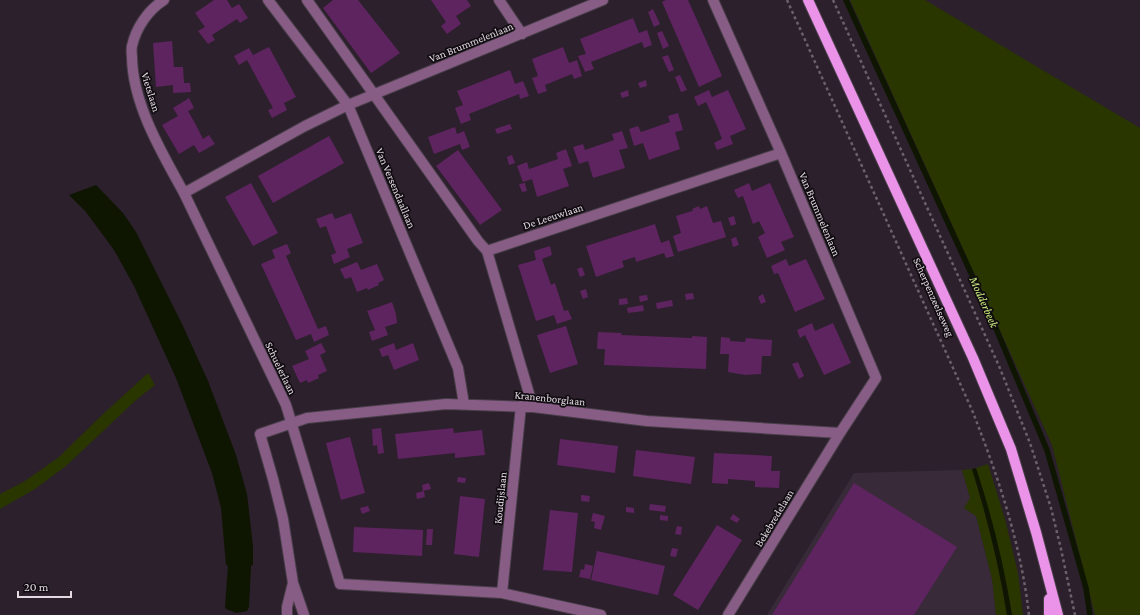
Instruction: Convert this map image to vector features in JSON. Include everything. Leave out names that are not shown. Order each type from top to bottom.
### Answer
[{"type":"main road","name":"Scherpenzeelseweg","points":[[808,0],[974,358],[1011,449],[1036,532],[1058,615]]},
{"type":"main road","name":"Scherpenzeelseweg","points":[[1049,585],[1050,615]]},
{"type":"street","name":"Vietslaan","points":[[164,0],[155,6],[138,27],[132,47],[132,69],[140,102],[161,151],[184,193]]},
{"type":"street","name":"Van Versendaallaan","points":[[268,0],[348,105],[458,368],[464,404]]},
{"type":"street","points":[[307,0],[478,241],[487,251],[533,408]]},
{"type":"street","points":[[498,0],[522,34]]},
{"type":"street","name":"Van Brummelenlaan","points":[[348,105],[603,0]]},
{"type":"street","name":"Van Brummelenlaan","points":[[714,0],[781,153],[876,378],[840,433]]},
{"type":"street","points":[[184,193],[305,126],[348,105]]},
{"type":"street","name":"De Leeuwlaan","points":[[487,251],[781,153]]},
{"type":"street","name":"Schuelerlaan","points":[[184,193],[286,405],[340,584],[502,593]]},
{"type":"street","name":"Kranenborglaan","points":[[293,583],[281,512],[260,434],[307,418],[446,404],[464,404],[521,406],[647,421],[840,433]]},
{"type":"street","name":"Koudijslaan","points":[[502,593],[521,406]]},
{"type":"street","name":"Bekebredelaan","points":[[728,615],[840,433]]},
{"type":"street","points":[[287,615],[293,583]]},
{"type":"street","points":[[293,583],[304,615]]},
{"type":"street","points":[[502,593],[601,615]]},
{"type":"path","name":"Scherpenzeelseweg","points":[[787,0],[990,455],[1014,534],[1029,615]]},
{"type":"path","points":[[833,0],[999,366],[1030,443],[1051,508],[1075,615]]},
{"type":"shaded area","points":[[96,185],[123,213],[136,232],[183,326],[208,381],[236,455],[247,494],[253,546],[253,565],[251,566],[249,607],[247,611],[236,613],[226,609],[225,607],[228,566],[226,565],[221,508],[212,473],[176,378],[134,286],[114,250],[86,212],[69,195]]},
{"type":"shaded area","points":[[976,468],[997,541],[1012,615],[1007,615],[992,541],[972,469]]},
{"type":"shaded area","points":[[962,470],[976,516],[992,579],[996,615],[767,615],[854,473]]},
{"type":"green space","points":[[850,0],[925,0],[1140,128],[1140,615],[1095,615],[1052,445]]},
{"type":"green space","points":[[148,373],[155,385],[136,400],[66,466],[35,489],[0,509],[0,494],[25,481],[59,457]]},
{"type":"green space","points":[[988,464],[1005,519],[1018,573],[1023,615],[1012,615],[997,541],[976,468]]},
{"type":"green space","points":[[972,469],[992,541],[1007,615],[996,615],[992,579],[976,516],[964,508],[970,498],[962,470]]},
{"type":"building","points":[[214,0],[227,0],[232,8],[239,4],[248,18],[240,23],[237,19],[212,35],[215,40],[208,44],[198,31],[205,27],[195,13]]},
{"type":"building","points":[[333,0],[358,0],[400,53],[371,73],[323,8]]},
{"type":"building","points":[[431,0],[467,0],[471,6],[456,16],[461,24],[447,34],[441,26],[446,22]]},
{"type":"building","points":[[666,0],[688,0],[722,76],[699,87],[662,2]]},
{"type":"building","points":[[653,9],[660,24],[654,27],[648,12]]},
{"type":"building","points":[[633,18],[639,33],[647,30],[652,45],[644,48],[642,42],[591,62],[594,69],[585,72],[578,56],[586,54],[580,39]]},
{"type":"building","points":[[662,31],[669,46],[663,49],[657,33]]},
{"type":"building","points":[[172,41],[174,67],[183,67],[184,83],[190,83],[191,92],[173,93],[173,85],[156,87],[153,43]]},
{"type":"building","points":[[269,47],[296,97],[284,103],[287,110],[272,118],[268,110],[273,108],[247,60],[239,65],[234,56],[249,48],[253,55]]},
{"type":"building","points":[[563,47],[569,63],[577,60],[582,76],[574,79],[572,74],[545,85],[547,91],[538,94],[532,78],[538,76],[532,59]]},
{"type":"building","points":[[668,55],[674,70],[669,72],[662,57]]},
{"type":"building","points":[[510,70],[515,84],[523,81],[529,96],[520,99],[519,94],[469,114],[471,120],[461,124],[455,108],[463,105],[457,91]]},
{"type":"building","points":[[680,75],[687,90],[681,92],[675,77]]},
{"type":"building","points":[[646,80],[647,86],[640,88],[638,83]]},
{"type":"building","points":[[628,90],[629,96],[622,98],[620,93]]},
{"type":"building","points":[[709,90],[712,97],[728,90],[746,129],[730,136],[733,144],[717,150],[714,143],[722,139],[717,126],[706,102],[698,106],[694,97]]},
{"type":"building","points":[[189,98],[194,108],[188,111],[203,139],[209,135],[215,144],[199,153],[194,145],[179,154],[162,125],[178,116],[173,108]]},
{"type":"building","points":[[678,113],[683,130],[675,132],[680,149],[649,160],[643,143],[634,146],[629,129],[638,126],[641,132],[670,122],[668,116]]},
{"type":"building","points":[[510,124],[512,129],[497,134],[495,129]]},
{"type":"building","points":[[455,127],[457,134],[464,131],[470,147],[462,150],[460,144],[434,154],[428,137]]},
{"type":"building","points":[[622,131],[628,148],[619,150],[625,168],[593,178],[588,161],[579,164],[573,147],[583,144],[585,150],[614,140],[612,134]]},
{"type":"building","points":[[329,136],[344,163],[273,203],[258,176]]},
{"type":"building","points":[[566,149],[572,166],[563,169],[569,186],[537,197],[532,179],[523,182],[517,166],[527,162],[529,169],[558,159],[556,153]]},
{"type":"building","points":[[458,150],[502,210],[480,225],[436,166]]},
{"type":"building","points":[[512,155],[515,163],[509,165],[507,157]]},
{"type":"building","points":[[251,183],[278,233],[253,246],[225,197]]},
{"type":"building","points":[[525,183],[527,191],[522,192],[519,184]]},
{"type":"building","points":[[749,183],[752,191],[770,183],[794,237],[781,242],[785,250],[767,258],[758,237],[765,233],[759,221],[753,224],[743,196],[738,198],[734,190]]},
{"type":"building","points":[[699,206],[700,209],[707,206],[713,223],[721,221],[726,237],[678,252],[673,236],[681,233],[676,216],[693,211],[692,209]]},
{"type":"building","points":[[332,213],[335,219],[351,213],[363,243],[347,249],[350,257],[334,264],[331,255],[336,253],[326,226],[320,228],[316,219]]},
{"type":"building","points":[[734,216],[736,224],[731,226],[728,218]]},
{"type":"building","points":[[655,224],[661,243],[669,240],[674,256],[666,258],[664,253],[636,262],[635,257],[622,261],[624,267],[596,277],[586,246]]},
{"type":"building","points":[[736,237],[739,245],[733,247],[731,239]]},
{"type":"building","points":[[287,244],[291,253],[286,256],[318,329],[326,326],[329,335],[314,342],[311,334],[296,340],[261,264],[275,258],[272,250]]},
{"type":"building","points":[[550,246],[552,255],[542,259],[551,285],[555,283],[564,311],[568,310],[572,319],[557,324],[554,315],[536,321],[518,265],[536,260],[534,251]]},
{"type":"building","points":[[786,259],[789,266],[806,259],[825,299],[795,312],[778,273],[774,274],[771,266]]},
{"type":"building","points":[[357,262],[361,270],[377,264],[384,280],[378,283],[379,285],[368,290],[367,288],[357,292],[351,277],[345,279],[340,269]]},
{"type":"building","points":[[582,267],[585,275],[580,277],[577,269]]},
{"type":"building","points":[[586,289],[588,297],[583,299],[580,291]]},
{"type":"building","points":[[693,293],[694,299],[686,300],[685,294]]},
{"type":"building","points":[[763,294],[766,302],[761,304],[758,297]]},
{"type":"building","points":[[647,295],[648,300],[640,302],[639,296]]},
{"type":"building","points":[[627,298],[628,304],[619,305],[619,299]]},
{"type":"building","points":[[672,300],[673,306],[657,309],[656,303]]},
{"type":"building","points":[[392,302],[397,323],[385,327],[388,335],[372,341],[369,332],[375,330],[367,311]]},
{"type":"building","points":[[643,305],[644,311],[628,313],[627,308]]},
{"type":"building","points":[[812,323],[815,331],[833,323],[851,363],[824,375],[805,335],[800,338],[797,330]]},
{"type":"building","points":[[566,326],[578,364],[550,373],[537,335]]},
{"type":"building","points":[[598,332],[622,333],[621,335],[692,338],[692,336],[707,337],[706,369],[604,365],[605,349],[597,349]]},
{"type":"building","points":[[721,337],[730,338],[730,341],[745,342],[746,338],[772,340],[771,356],[762,356],[761,374],[745,375],[728,372],[729,354],[720,354]]},
{"type":"building","points":[[321,343],[326,352],[320,355],[327,371],[318,375],[319,378],[308,383],[307,380],[300,383],[292,366],[309,359],[305,351]]},
{"type":"building","points":[[394,343],[396,350],[413,343],[419,360],[394,370],[388,355],[382,357],[379,349]]},
{"type":"building","points":[[798,362],[804,376],[799,379],[792,364]]},
{"type":"building","points":[[381,428],[384,453],[378,454],[377,445],[373,446],[372,429]]},
{"type":"building","points":[[453,428],[454,433],[482,430],[485,455],[455,458],[455,453],[398,459],[395,434]]},
{"type":"building","points":[[350,437],[365,493],[341,500],[326,443]]},
{"type":"building","points":[[560,439],[618,446],[615,473],[557,465]]},
{"type":"building","points":[[636,450],[695,457],[691,484],[633,476]]},
{"type":"building","points":[[714,453],[772,456],[771,471],[780,471],[779,488],[755,487],[755,481],[728,479],[728,484],[712,483]]},
{"type":"building","points":[[458,477],[466,478],[465,483],[457,482]]},
{"type":"building","points":[[429,483],[431,489],[423,491],[422,485]]},
{"type":"building","points":[[854,483],[957,547],[914,615],[772,615]]},
{"type":"building","points":[[424,491],[425,497],[417,499],[416,493]]},
{"type":"building","points":[[581,495],[590,496],[589,502],[581,501]]},
{"type":"building","points":[[460,496],[485,499],[479,557],[454,554]]},
{"type":"building","points":[[650,504],[666,506],[665,512],[649,510]]},
{"type":"building","points":[[368,506],[370,511],[362,514],[360,508]]},
{"type":"building","points":[[626,507],[634,508],[634,513],[626,512]]},
{"type":"building","points":[[550,510],[578,513],[572,572],[543,570]]},
{"type":"building","points":[[593,513],[605,516],[601,530],[594,528],[595,522],[591,521]]},
{"type":"building","points":[[733,514],[740,519],[737,523],[730,519]]},
{"type":"building","points":[[660,515],[668,516],[668,521],[660,520]]},
{"type":"building","points":[[717,525],[742,540],[698,610],[673,595]]},
{"type":"building","points":[[677,526],[682,527],[681,535],[675,534]]},
{"type":"building","points":[[354,527],[423,530],[422,556],[353,552]]},
{"type":"building","points":[[427,529],[433,529],[432,545],[426,545]]},
{"type":"building","points":[[672,548],[678,549],[676,557],[670,556]]},
{"type":"building","points":[[597,551],[665,566],[658,595],[591,580]]},
{"type":"building","points":[[585,564],[593,566],[590,579],[579,577],[581,569],[584,570]]},
{"type":"waterway","name":"Modderbeek","points":[[846,0],[992,319],[1047,450],[1086,588],[1090,615]]}]
